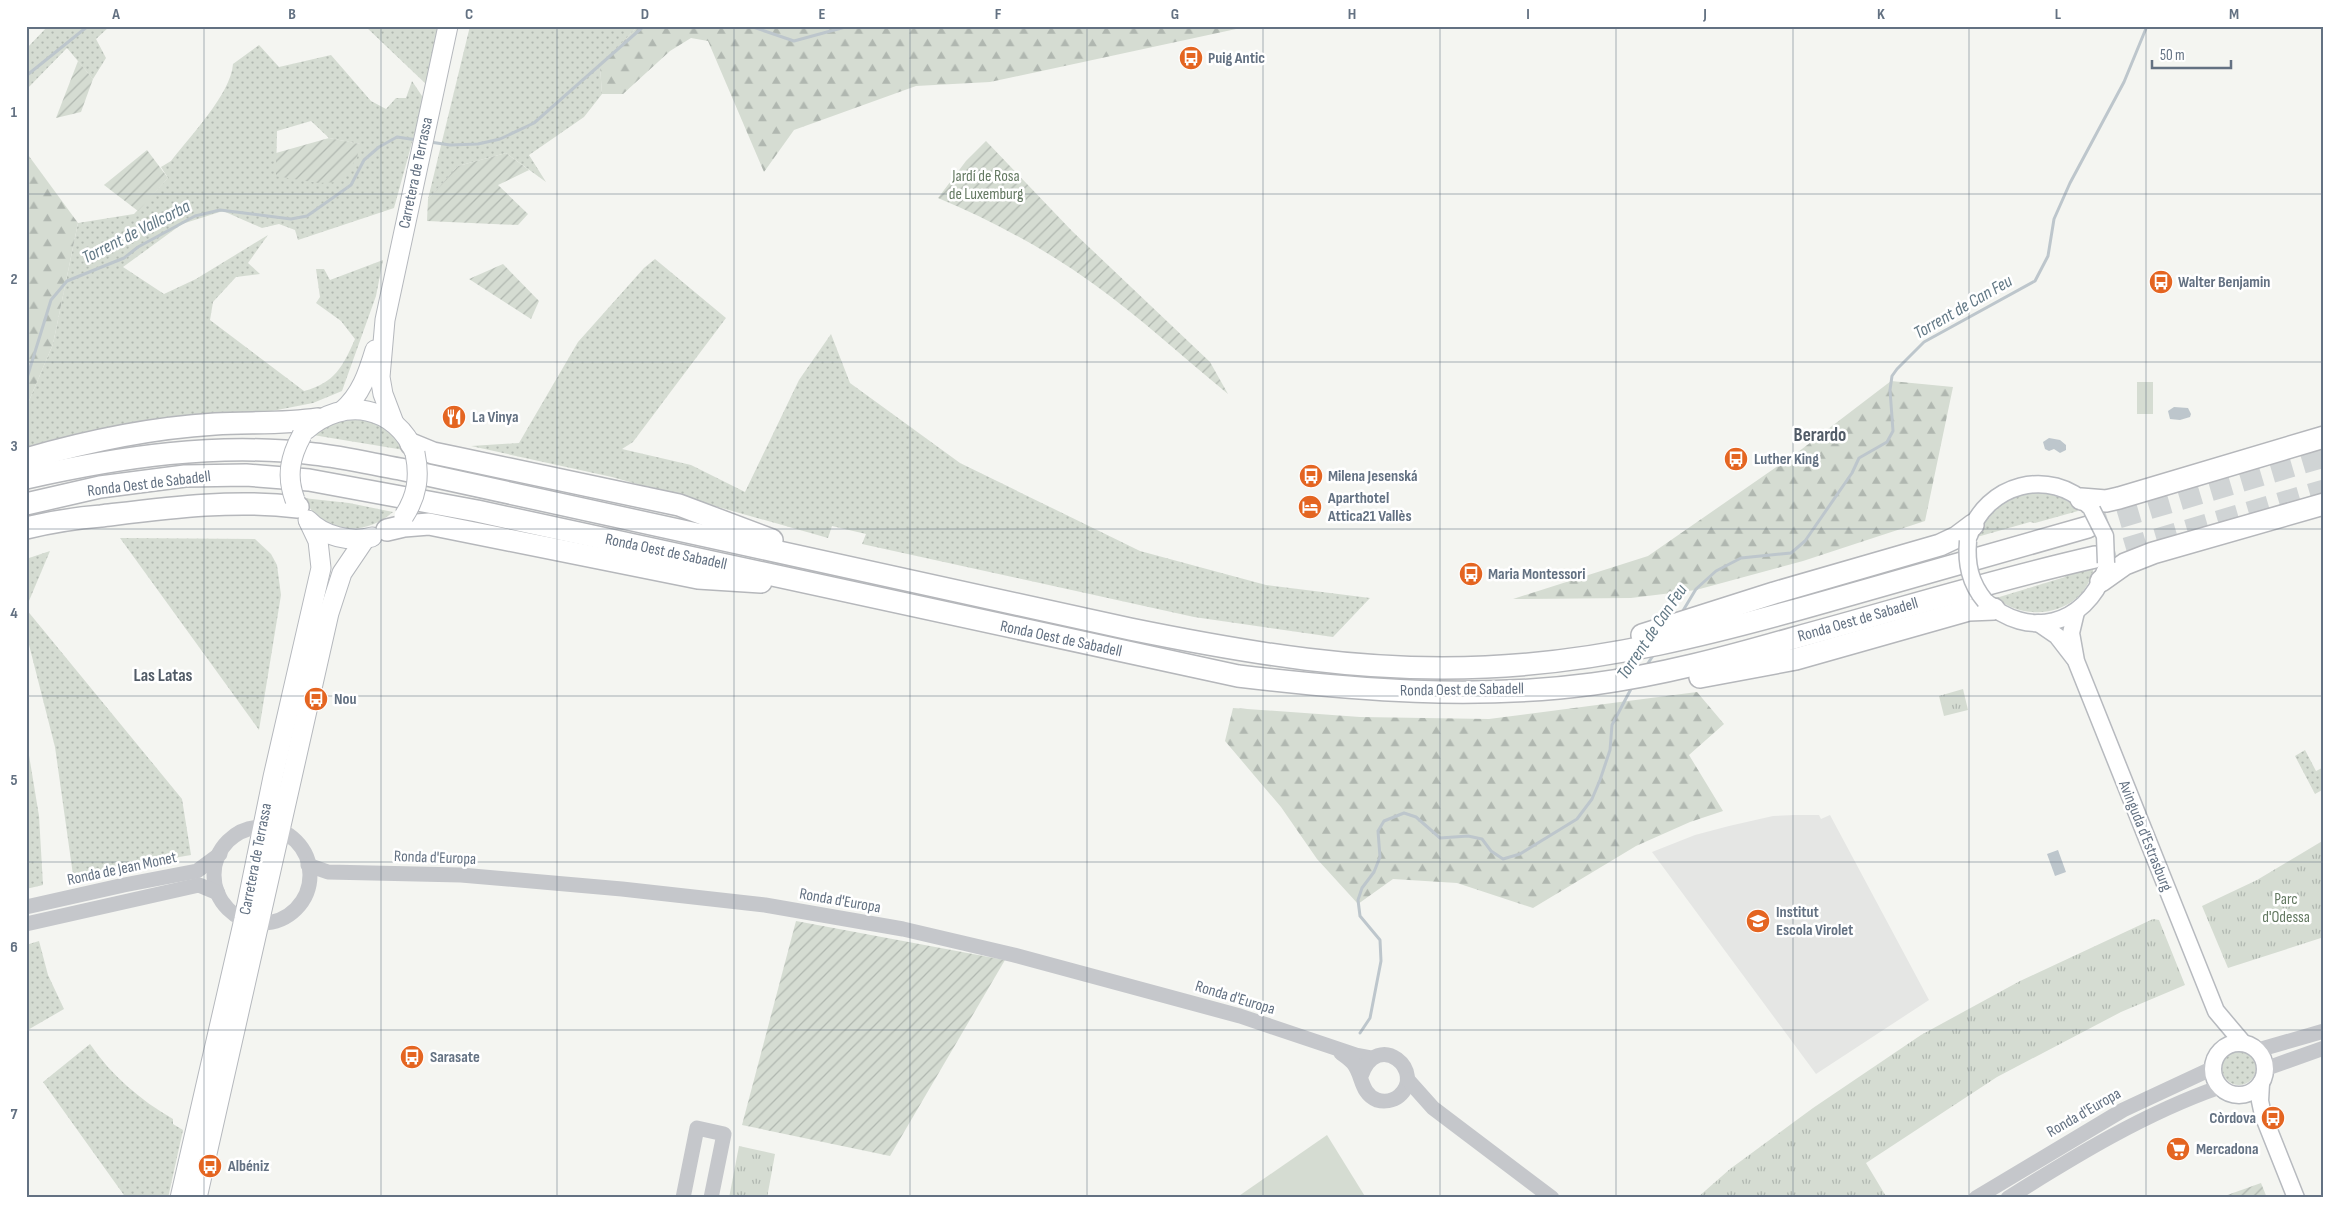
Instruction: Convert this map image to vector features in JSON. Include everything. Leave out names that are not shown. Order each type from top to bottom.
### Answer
[{"type":"highway","points":[[26,459],[94,441],[145,431],[215,424],[287,423],[318,419]]},
{"type":"highway","name":"Ronda Oest de Sabadell","points":[[26,478],[98,462],[186,451],[248,450],[313,454],[400,469],[1139,631],[1236,650],[1311,660],[1412,668],[1486,667],[1614,654],[1711,633],[2087,512],[2093,501],[2112,499],[2324,437]]},
{"type":"highway","points":[[413,449],[679,505],[769,538],[804,557]]},
{"type":"highway","name":"Ronda Oest de Sabadell","points":[[26,504],[100,487],[185,476],[246,475],[309,480],[477,510],[1238,676],[1347,689],[1414,692],[1484,691],[1592,684],[1718,659],[2022,574],[2100,567]]},
{"type":"highway","points":[[26,528],[74,517],[194,505],[254,503],[301,510]]},
{"type":"highway","points":[[2100,567],[2125,564],[2153,553],[2324,504]]},
{"type":"highway","points":[[387,530],[404,526],[430,524],[698,578],[811,583]]},
{"type":"highway","points":[[1576,658],[1774,593],[1940,545],[1970,533]]},
{"type":"highway","points":[[1592,684],[1658,684],[1748,669],[1796,659],[1990,605]]},
{"type":"main road","name":"Carretera de Terrassa","points":[[342,411],[352,402],[363,385],[385,320],[448,26]]},
{"type":"main road","name":"Carretera de Terrassa","points":[[385,320],[380,377],[383,394],[394,423]]},
{"type":"main road","points":[[342,411],[370,411],[394,423],[413,449],[418,480],[414,499],[404,516],[387,530],[365,539],[334,536],[301,510],[290,487],[289,470],[292,456],[302,435],[318,419],[342,411]]},
{"type":"main road","points":[[2036,483],[2054,485],[2087,512],[2104,536],[2100,567],[2093,596],[2076,612],[2058,620],[2038,623],[2020,622],[2003,616],[1990,605],[1972,581],[1967,564],[1970,533],[1990,501],[2003,492],[2019,485],[2036,483]]},
{"type":"main road","name":"Carretera de Terrassa","points":[[278,828],[268,801],[322,568],[318,541],[301,510]]},
{"type":"main road","name":"Carretera de Terrassa","points":[[180,1198],[207,1078],[278,828],[329,613],[342,573],[365,539]]},
{"type":"main road","name":"Avinguda d'Estrasburg","points":[[2076,612],[2071,633],[2076,661],[2216,1011],[2219,1035],[2215,1061]]},
{"type":"main road","name":"Avinguda d'Estrasburg","points":[[2038,623],[2057,636],[2076,661]]},
{"type":"main road","name":"Carretera de Terrassa","points":[[197,1198],[251,921]]},
{"type":"main road","name":"Avinguda d'Estrasburg","points":[[2216,1011],[2250,1047]]},
{"type":"main road","points":[[2263,1076],[2252,1092],[2240,1096],[2226,1092],[2214,1078],[2215,1061],[2229,1045],[2250,1047],[2264,1060],[2263,1076],[2260,1101],[2263,1115],[2296,1198]]},
{"type":"main road","points":[[2240,1096],[2258,1122],[2289,1198]]},
{"type":"street","name":"Ronda de Jean Monet","points":[[26,907],[124,885],[197,872],[220,854],[240,832],[247,829],[278,828]]},
{"type":"street","points":[[220,854],[214,872],[218,892],[228,908],[251,921],[276,921],[294,911],[306,895],[310,882],[308,865],[300,846],[278,828]]},
{"type":"street","name":"Ronda d'Europa","points":[[308,865],[328,872],[461,875],[622,889],[765,906],[894,927],[1014,955],[1240,1016],[1332,1047],[1372,1058],[1380,1055],[1397,1058],[1405,1067],[1408,1080],[1433,1108],[1552,1198]]},
{"type":"street","points":[[310,882],[328,872]]},
{"type":"street","name":"Ronda de Jean Monet","points":[[26,924],[199,885],[218,892]]},
{"type":"street","points":[[2250,1047],[2324,1031]]},
{"type":"street","name":"Ronda d'Europa","points":[[1332,1047],[1351,1060],[1361,1076],[1362,1086],[1369,1096],[1379,1101],[1390,1101],[1397,1098],[1433,1108]]},
{"type":"street","points":[[2263,1076],[2324,1048]]},
{"type":"street","points":[[1361,1076],[1365,1064],[1372,1058]]},
{"type":"street","name":"Ronda d'Europa","points":[[1976,1198],[2123,1110],[2215,1061]]},
{"type":"street","points":[[1397,1098],[1404,1091],[1408,1080]]},
{"type":"street","name":"Ronda d'Europa","points":[[2008,1198],[2066,1162],[2131,1127],[2193,1096],[2220,1087]]},
{"type":"street","points":[[683,1198],[697,1128],[724,1134],[711,1198]]},
{"type":"shaded area","points":[[2174,407],[2188,408],[2191,414],[2190,417],[2180,420],[2170,419],[2168,411]]},
{"type":"shaded area","points":[[2049,438],[2060,440],[2066,445],[2066,450],[2060,453],[2054,449],[2049,451],[2045,449],[2043,442]]},
{"type":"shaded area","name":"Institut Escola Virolet","points":[[1819,815],[1821,819],[1830,815],[1929,1000],[1816,1074],[1652,852],[1695,835],[1729,826],[1773,816]]},
{"type":"shaded area","points":[[2058,850],[2066,872],[2055,876],[2047,854]]},
{"type":"green space","points":[[48,26],[110,26],[96,39],[106,58],[93,79],[67,48],[26,90],[26,49]]},
{"type":"green space","points":[[365,26],[441,26],[427,85]]},
{"type":"green space","points":[[470,26],[638,26],[600,66],[602,94],[584,117],[529,155],[546,182],[506,153],[458,166],[428,199]]},
{"type":"green space","points":[[638,26],[1250,26],[990,82],[916,86],[794,130],[764,172],[708,41],[691,38],[670,51],[623,94],[602,94],[600,66]]},
{"type":"green space","points":[[259,45],[279,67],[331,55],[371,101],[386,109],[396,98],[406,98],[412,81],[424,99],[394,208],[298,240],[295,230],[279,224],[262,228],[223,211],[182,224],[123,267],[164,294],[196,279],[268,235],[248,263],[260,274],[236,277],[213,302],[210,320],[304,391],[315,388],[337,372],[355,339],[341,321],[316,303],[320,297],[316,269],[324,269],[330,280],[383,260],[376,296],[342,391],[313,403],[272,411],[195,415],[103,429],[26,447],[26,408],[53,344],[78,223],[134,214],[168,178],[161,167],[171,161],[208,115],[225,88],[233,64]],"holes":[[[311,121],[329,138],[360,144],[276,176],[277,131]]]},
{"type":"green space","points":[[78,61],[93,79],[81,112],[56,118]]},
{"type":"green space","points":[[329,138],[360,144],[357,158],[340,182],[318,183],[276,176],[276,153]]},
{"type":"green space","name":"Jardí de Rosa de Luxemburg","points":[[986,141],[1072,231],[1210,362],[1228,394],[1129,311],[1077,272],[1019,237],[979,216],[938,198],[966,161]]},
{"type":"green space","points":[[147,150],[168,178],[138,211],[104,185]]},
{"type":"green space","points":[[26,152],[78,223],[53,344],[26,408]]},
{"type":"green space","points":[[506,153],[529,170],[498,185],[528,214],[518,225],[427,221],[428,199],[458,166]]},
{"type":"green space","points":[[655,259],[726,318],[633,442],[622,449],[691,465],[745,492],[799,380],[831,334],[850,383],[960,463],[1140,551],[1266,585],[1370,598],[1333,637],[1194,617],[862,544],[866,534],[832,526],[828,538],[612,477],[471,446],[519,443],[578,342],[644,268]]},
{"type":"green space","points":[[503,264],[539,301],[531,319],[469,279]]},
{"type":"green space","points":[[1891,381],[1953,387],[1925,521],[1803,561],[1696,590],[1631,598],[1513,599],[1648,556],[1798,452]]},
{"type":"green space","points":[[2137,382],[2153,382],[2153,414],[2137,414]]},
{"type":"green space","points":[[357,418],[372,422],[384,429],[395,438],[404,450],[313,435],[338,420]]},
{"type":"green space","points":[[2025,493],[2054,495],[2067,501],[2078,511],[1977,537],[1985,521],[1996,509],[2016,496]]},
{"type":"green space","points":[[303,498],[349,503],[393,512],[369,526],[344,528],[332,525],[321,519],[311,510]]},
{"type":"green space","points":[[120,538],[255,539],[271,554],[277,565],[281,595],[259,730]]},
{"type":"green space","points":[[50,551],[26,608],[26,559]]},
{"type":"green space","points":[[2094,566],[2089,582],[2080,595],[2068,604],[2055,610],[2025,611],[2010,606],[1996,598],[2065,577],[2064,574]]},
{"type":"green space","points":[[26,609],[182,799],[191,855],[73,875],[55,747],[26,633]]},
{"type":"green space","points":[[1963,689],[1968,710],[1944,716],[1939,696]]},
{"type":"green space","points":[[1697,692],[1724,724],[1689,755],[1723,811],[1690,822],[1636,846],[1533,908],[1457,883],[1393,879],[1358,904],[1317,859],[1281,807],[1225,741],[1233,708],[1360,717],[1489,719]]},
{"type":"green space","points":[[26,737],[39,816],[43,885],[26,889]]},
{"type":"green space","points":[[2305,750],[2316,771],[2324,767],[2324,789],[2315,794],[2295,756]]},
{"type":"green space","name":"Parc d'Odessa","points":[[2324,840],[2324,937],[2228,968],[2202,906],[2257,880]]},
{"type":"green space","points":[[2153,919],[2159,920],[2185,985],[2121,1012],[1997,1077],[1866,1163],[1887,1198],[1697,1198],[1730,1169],[1813,1108],[1921,1035],[2020,981]]},
{"type":"green space","points":[[796,921],[1005,960],[890,1156],[742,1125]]},
{"type":"green space","points":[[39,941],[48,975],[64,1009],[26,1031],[26,945]]},
{"type":"green space","points":[[90,1044],[107,1066],[127,1086],[149,1104],[173,1119],[173,1124],[183,1130],[168,1198],[126,1198],[43,1082]]},
{"type":"green space","points":[[2239,1051],[2246,1052],[2251,1056],[2255,1061],[2255,1075],[2251,1080],[2246,1084],[2239,1085],[2232,1084],[2227,1080],[2223,1075],[2222,1068],[2223,1061],[2227,1056],[2232,1052]]},
{"type":"green space","points":[[1327,1135],[1366,1198],[1236,1198]]},
{"type":"green space","points":[[739,1146],[775,1154],[767,1198],[729,1198]]},
{"type":"green space","points":[[2261,1183],[2267,1198],[2219,1198]]},
{"type":"waterway","points":[[26,76],[88,26]]},
{"type":"waterway","name":"Torrent de Vallcorba","points":[[430,142],[450,145],[478,144],[500,139],[534,123],[644,26]]},
{"type":"waterway","points":[[750,26],[794,41],[849,26]]},
{"type":"waterway","name":"Torrent de Can Feu","points":[[1681,614],[1696,589],[1716,571],[1741,558],[1791,553],[1805,541],[1852,473],[1859,458],[1887,442],[1893,431],[1890,390],[1892,376],[1897,369],[1924,342],[2035,281],[2048,256],[2054,219],[2070,183],[2124,82],[2147,26]]},
{"type":"waterway","name":"Torrent de Vallcorba","points":[[26,381],[51,300],[67,281],[124,258],[138,247],[195,216],[220,210],[291,219],[307,216],[351,185],[364,160],[379,147],[397,137],[417,140]]},
{"type":"waterway","name":"Torrent de Can Feu","points":[[1645,668],[1654,654]]},
{"type":"waterway","name":"Torrent de Can Feu","points":[[1360,1033],[1370,1018],[1381,961],[1380,940],[1360,916],[1358,900],[1362,888],[1374,872],[1380,857],[1378,831],[1384,821],[1404,813],[1416,817],[1440,838],[1468,836],[1482,839],[1491,851],[1503,859],[1520,854],[1577,819],[1592,799],[1610,750],[1612,725],[1632,687]]},
{"type":"tunnel","points":[[2088,527],[2324,457]]},
{"type":"tunnel","points":[[2095,557],[2324,490]]},
{"type":"place","name":"Puig Antic","points":[[1191,58]]},
{"type":"place","name":"Walter Benjamin","points":[[2161,282]]},
{"type":"place","name":"La Vinya","points":[[454,417]]},
{"type":"place","name":"Luther King","points":[[1736,459]]},
{"type":"place","name":"Milena Jesenská","points":[[1311,476]]},
{"type":"place","name":"Aparthotel Attica21 Vallès","points":[[1310,507]]},
{"type":"place","name":"Maria Montessori","points":[[1471,574]]},
{"type":"place","name":"Nou","points":[[316,699]]},
{"type":"place","name":"Institut Escola Virolet","points":[[1758,921]]},
{"type":"place","name":"Sarasate","points":[[412,1057]]},
{"type":"place","name":"Còrdova","points":[[2273,1118]]},
{"type":"place","name":"Mercadona","points":[[2178,1149]]},
{"type":"place","name":"Albéniz","points":[[210,1166]]},
{"type":"district","name":"Berardo","points":[[1820,435]]},
{"type":"district","name":"Las Latas","points":[[163,675]]}]
